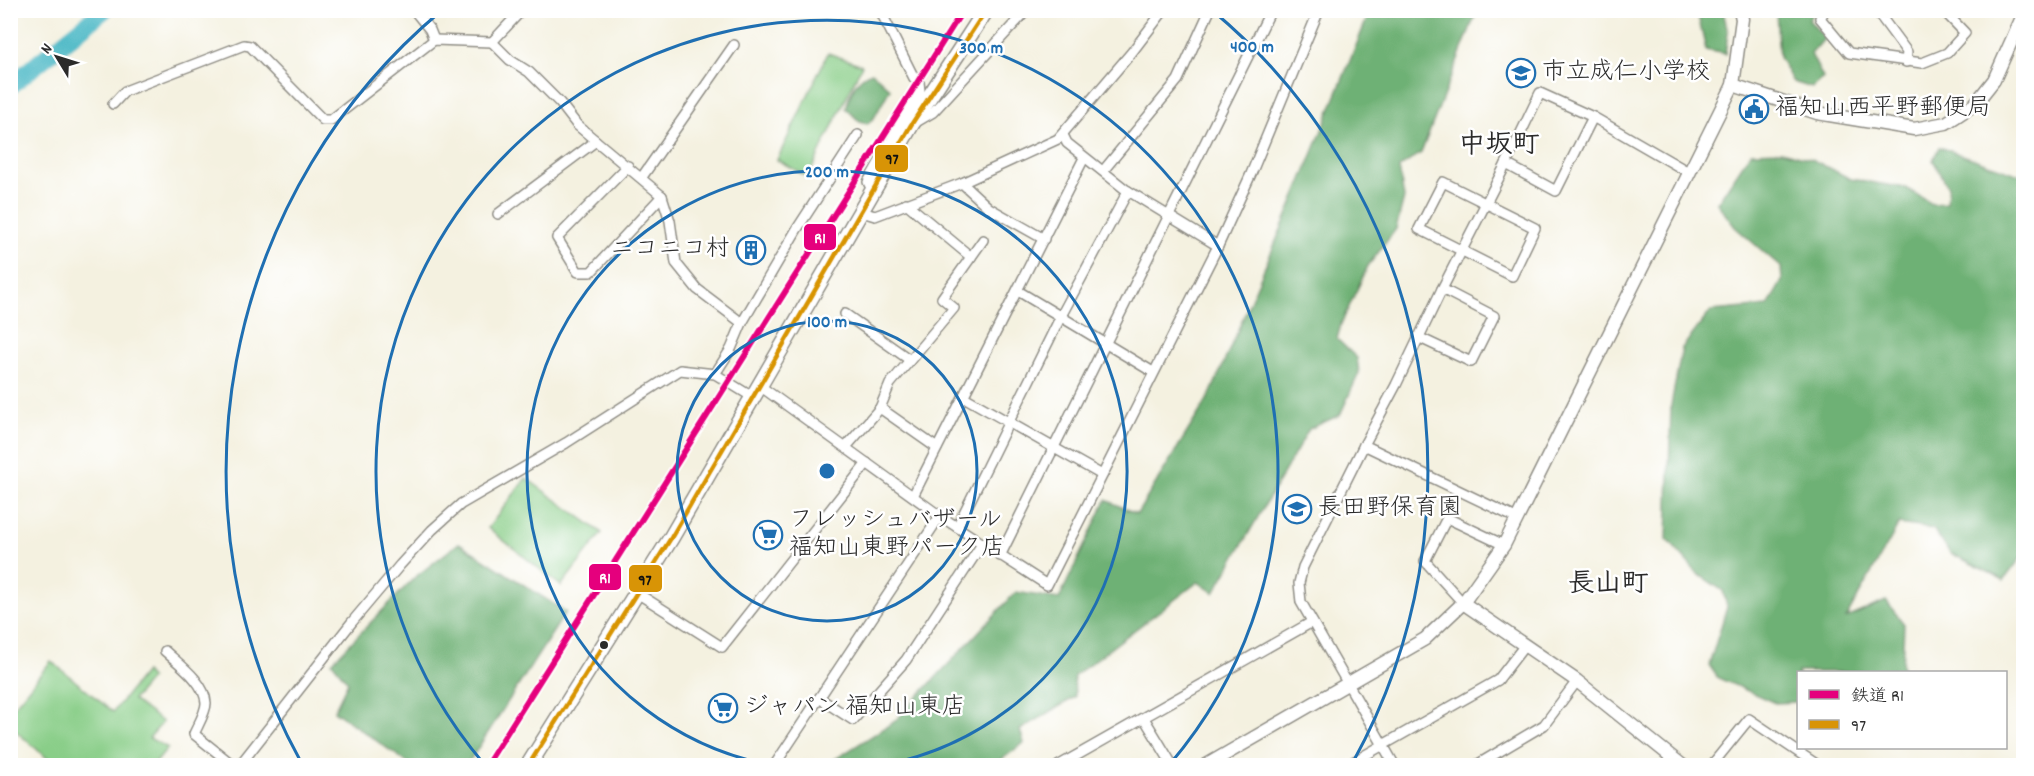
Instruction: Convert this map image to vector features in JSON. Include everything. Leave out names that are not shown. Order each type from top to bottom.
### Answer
[{"type":"main road","points":[[528,765],[726,447],[912,125],[986,10]]},
{"type":"street","points":[[414,10],[430,30],[434,40]]},
{"type":"street","points":[[492,42],[522,10]]},
{"type":"street","points":[[873,192],[868,182],[920,91],[919,82],[914,78],[880,10]]},
{"type":"street","points":[[912,125],[933,112],[1027,10]]},
{"type":"street","points":[[862,212],[875,216],[962,183],[1058,139],[1164,10]]},
{"type":"street","points":[[1103,171],[1178,80],[1210,10]]},
{"type":"street","points":[[1000,556],[1271,10]]},
{"type":"street","points":[[239,765],[393,573],[432,530],[461,504],[566,443],[680,370],[715,374],[757,392],[846,447],[939,516],[1047,585],[1218,246],[1251,174],[1319,10]]},
{"type":"street","points":[[1205,765],[1425,639],[1463,603],[1504,545],[1518,519],[1733,85],[1742,19],[1740,10]]},
{"type":"street","points":[[1825,10],[1820,18],[1849,53],[1922,63],[1947,53],[1965,33],[1943,10]]},
{"type":"street","points":[[1876,10],[1906,52],[1906,62]]},
{"type":"street","points":[[1733,85],[1828,115],[1914,129],[1946,123],[1975,104],[1994,80],[2023,14],[2010,10]]},
{"type":"street","points":[[113,104],[125,91],[244,45],[250,46],[323,120],[332,120],[434,40],[492,42],[510,60],[529,72],[560,103],[577,125],[662,195],[670,221],[676,263],[698,289],[742,323]]},
{"type":"street","points":[[642,177],[734,45]]},
{"type":"street","points":[[1395,765],[1301,602],[1299,583],[1303,567],[1540,93],[1593,117],[1690,173]]},
{"type":"street","points":[[1506,165],[1556,191],[1593,117]]},
{"type":"street","points":[[715,374],[797,229],[858,135]]},
{"type":"street","points":[[1063,135],[1067,143],[1084,158],[1128,191],[1218,246]]},
{"type":"street","points":[[498,214],[596,141]]},
{"type":"street","points":[[913,496],[1084,158]]},
{"type":"street","points":[[628,166],[557,237],[578,272],[591,272],[662,195]]},
{"type":"street","points":[[1443,182],[1535,228],[1512,276],[1462,251],[1419,229],[1443,182]]},
{"type":"street","points":[[962,183],[988,208],[1044,239]]},
{"type":"street","points":[[957,527],[1061,316],[1128,191]]},
{"type":"street","points":[[906,203],[971,257]]},
{"type":"street","points":[[846,447],[880,408],[890,384],[954,308],[942,298],[983,240]]},
{"type":"street","points":[[1418,337],[1471,362],[1494,316],[1442,289]]},
{"type":"street","points":[[1018,291],[1153,372]]},
{"type":"street","points":[[845,314],[910,360]]},
{"type":"street","points":[[964,397],[1102,475]]},
{"type":"street","points":[[880,408],[938,448]]},
{"type":"street","points":[[1364,445],[1518,519]]},
{"type":"street","points":[[637,593],[722,647],[867,463]]},
{"type":"street","points":[[774,765],[939,516]]},
{"type":"street","points":[[1504,545],[1447,518],[1425,561],[1463,603],[1577,681],[1683,765]]},
{"type":"street","points":[[819,698],[853,720],[906,660],[982,544]]},
{"type":"street","points":[[1058,765],[1312,622]]},
{"type":"street","points":[[1346,765],[1498,680],[1525,645]]},
{"type":"street","points":[[165,651],[194,679],[203,692],[206,704],[194,734],[234,765]]},
{"type":"street","points":[[1475,765],[1544,725],[1577,681]]},
{"type":"street","points":[[1144,718],[1173,765]]},
{"type":"street","points":[[1711,765],[1749,719],[1819,765]]},
{"type":"green space","points":[[1370,11],[1477,11],[1421,153],[1399,168],[1404,198],[1396,229],[1368,266],[1341,324],[1337,339],[1357,358],[1359,373],[1340,415],[1309,429],[1214,593],[1198,582],[1074,676],[1075,697],[1020,730],[1024,743],[994,765],[826,765],[894,722],[1016,592],[1059,599],[1106,500],[1137,514],[1210,395],[1297,192]]},
{"type":"green space","points":[[1697,11],[1723,11],[1728,32],[1725,54],[1706,50]]},
{"type":"green space","points":[[1776,11],[1813,11],[1809,20],[1825,38],[1811,54],[1823,78],[1812,88],[1793,82],[1779,57]]},
{"type":"green space","points":[[828,53],[862,65],[808,177],[777,160]]},
{"type":"green space","points":[[872,72],[890,89],[874,118],[867,124],[858,120],[846,108],[858,81]]},
{"type":"green space","points":[[1939,147],[2023,176],[2023,555],[2004,580],[1950,553],[1933,529],[1899,524],[1846,618],[1886,601],[1904,624],[1902,669],[1899,671],[1797,671],[1797,702],[1775,703],[1718,678],[1709,665],[1727,607],[1723,591],[1698,574],[1667,539],[1671,405],[1682,348],[1711,311],[1768,306],[1782,281],[1781,267],[1735,227],[1717,203],[1751,152],[1782,151],[1811,159],[1851,179],[1906,188],[1932,204],[1947,203],[1948,187],[1933,160]]},
{"type":"green space","points":[[526,478],[602,533],[561,586],[488,528]]},
{"type":"green space","points":[[459,543],[566,612],[467,765],[411,765],[334,711],[348,682],[332,662],[414,578]]},
{"type":"green space","points":[[51,661],[113,712],[145,672],[151,679],[133,700],[163,722],[149,738],[168,748],[154,765],[55,765],[11,727],[11,710]]},
{"type":"waterway","points":[[10,86],[104,10]]},
{"type":"rail line","name":"R1","points":[[486,766],[963,10]]},
{"type":"transit line","name":"97","points":[[528,766],[671,538],[911,125],[986,10]]},
{"type":"place","name":"市立成仁小学校","points":[[1521,73]]},
{"type":"place","name":"福知山西平野郵便局","points":[[1754,109]]},
{"type":"place","name":"ニコニコ村","points":[[751,250]]},
{"type":"place","name":"長田野保育園","points":[[1297,509]]},
{"type":"place","name":"フレッシュバザール 福知山東野パーク店","points":[[768,535]]},
{"type":"place","name":"ジャパン 福知山東店","points":[[723,708]]},
{"type":"district","name":"中坂町","points":[[1499,146]]},
{"type":"district","name":"長山町","points":[[1608,585]]}]
